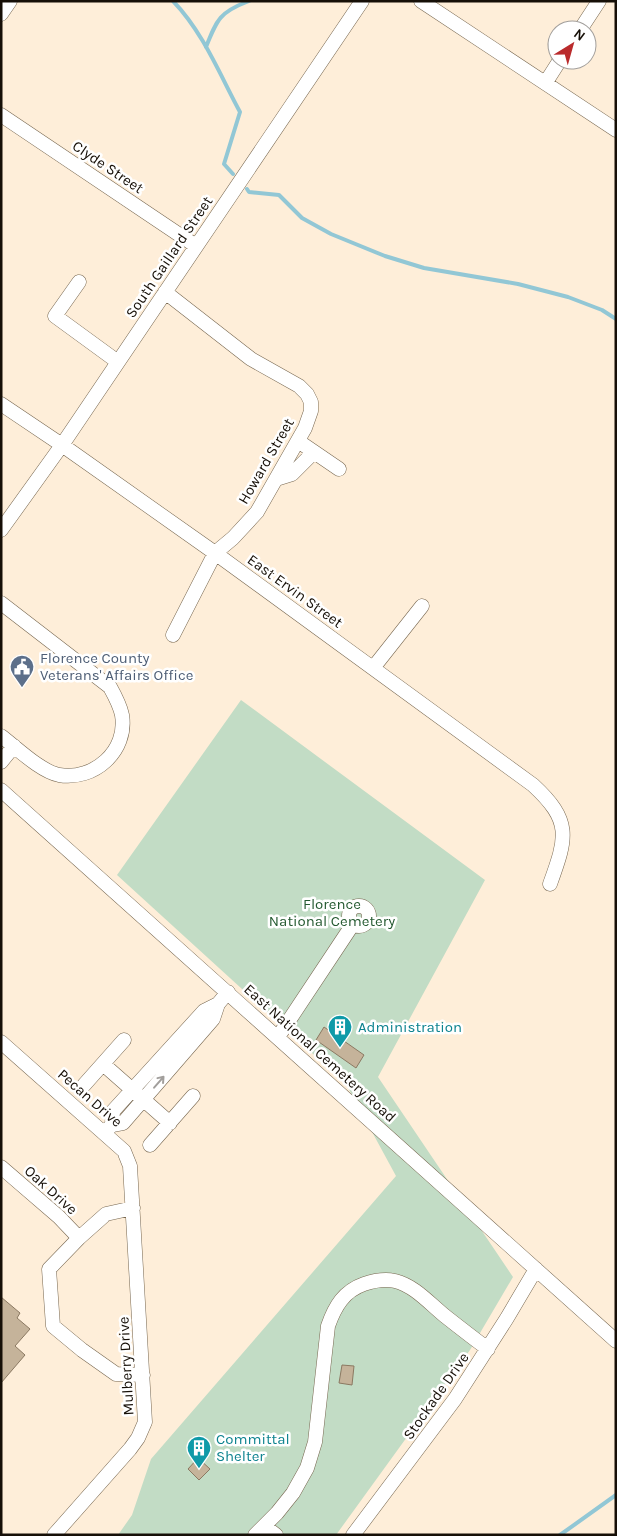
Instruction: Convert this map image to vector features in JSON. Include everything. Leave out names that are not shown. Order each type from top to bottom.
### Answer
[{"type":"street","points":[[1,14],[10,1]]},
{"type":"street","name":"South Gaillard Street","points":[[1,530],[62,445],[362,1]]},
{"type":"street","points":[[421,1],[616,130]]},
{"type":"street","points":[[587,20],[599,1]]},
{"type":"street","points":[[546,82],[554,70]]},
{"type":"street","name":"Clyde Street","points":[[1,115],[196,246]]},
{"type":"street","points":[[78,282],[55,316],[118,362]]},
{"type":"street","name":"Howard Street","points":[[165,292],[251,359],[299,386],[307,394],[311,402],[306,428],[257,512],[233,538],[215,553],[173,635]]},
{"type":"street","name":"East Ervin Street","points":[[1,404],[215,553],[533,785],[556,809],[562,824],[563,840],[550,884]]},
{"type":"street","points":[[298,441],[339,469]]},
{"type":"street","points":[[276,479],[292,474],[314,452]]},
{"type":"street","points":[[1,603],[110,687],[122,716],[120,742],[113,754],[104,764],[90,772],[77,775],[58,774],[42,767],[1,736]]},
{"type":"street","points":[[373,668],[422,606]]},
{"type":"street","points":[[1,762],[14,746]]},
{"type":"street","name":"East National Cemetery Road","points":[[1,790],[616,1341]]},
{"type":"street","points":[[278,1037],[353,924]]},
{"type":"street","points":[[108,1129],[123,1123],[213,1019],[218,1004],[228,992]]},
{"type":"street","points":[[108,1129],[113,1111],[204,1011],[218,1004]]},
{"type":"street","points":[[84,1085],[124,1040]]},
{"type":"street","name":"Pecan Drive","points":[[1,1042],[108,1129],[128,1158],[133,1193]]},
{"type":"street","points":[[103,1064],[170,1123]]},
{"type":"street","points":[[150,1145],[193,1096]]},
{"type":"street","name":"Oak Drive","points":[[1,1167],[59,1217],[79,1238]]},
{"type":"street","name":"Mulberry Drive","points":[[54,1535],[138,1438],[144,1422],[133,1193]]},
{"type":"street","points":[[134,1208],[106,1214],[79,1238],[49,1270],[53,1326],[82,1350],[116,1374],[143,1375]]},
{"type":"street","name":"Stockade Drive","points":[[353,1535],[444,1414],[488,1349],[536,1269]]},
{"type":"street","points":[[265,1532],[293,1493],[307,1468],[315,1442],[328,1326],[333,1311],[342,1297],[355,1288],[373,1281],[393,1280],[408,1286],[422,1296],[488,1349]]},
{"type":"green space","name":"Florence National Cemetery","points":[[241,700],[485,880],[378,1077],[513,1277],[470,1350],[336,1535],[118,1535],[132,1515],[151,1459],[396,1176],[346,1084],[117,875]]},
{"type":"building","name":"Administration","points":[[324,1027],[364,1055],[356,1068],[316,1040]]},
{"type":"building","points":[[1,1297],[20,1313],[17,1318],[30,1329],[15,1346],[25,1355],[1,1383]]},
{"type":"building","points":[[342,1365],[354,1366],[352,1385],[339,1383]]},
{"type":"building","name":"Committal Shelter","points":[[198,1458],[210,1469],[199,1480],[188,1469]]},
{"type":"waterway","points":[[173,1],[184,13],[202,40],[240,112],[224,164],[233,174]]},
{"type":"waterway","points":[[206,47],[213,30],[221,18],[232,9],[249,1]]},
{"type":"waterway","points":[[247,189],[249,192],[279,195],[302,218],[331,234],[385,256],[424,268],[518,284],[568,297],[602,310],[616,319]]},
{"type":"waterway","points":[[560,1535],[616,1495]]},
{"type":"place","name":"Florence County Veterans' Affairs Office","points":[[22,688]]},
{"type":"place","name":"Administration","points":[[340,1048]]},
{"type":"place","name":"Committal Shelter","points":[[199,1469]]}]
